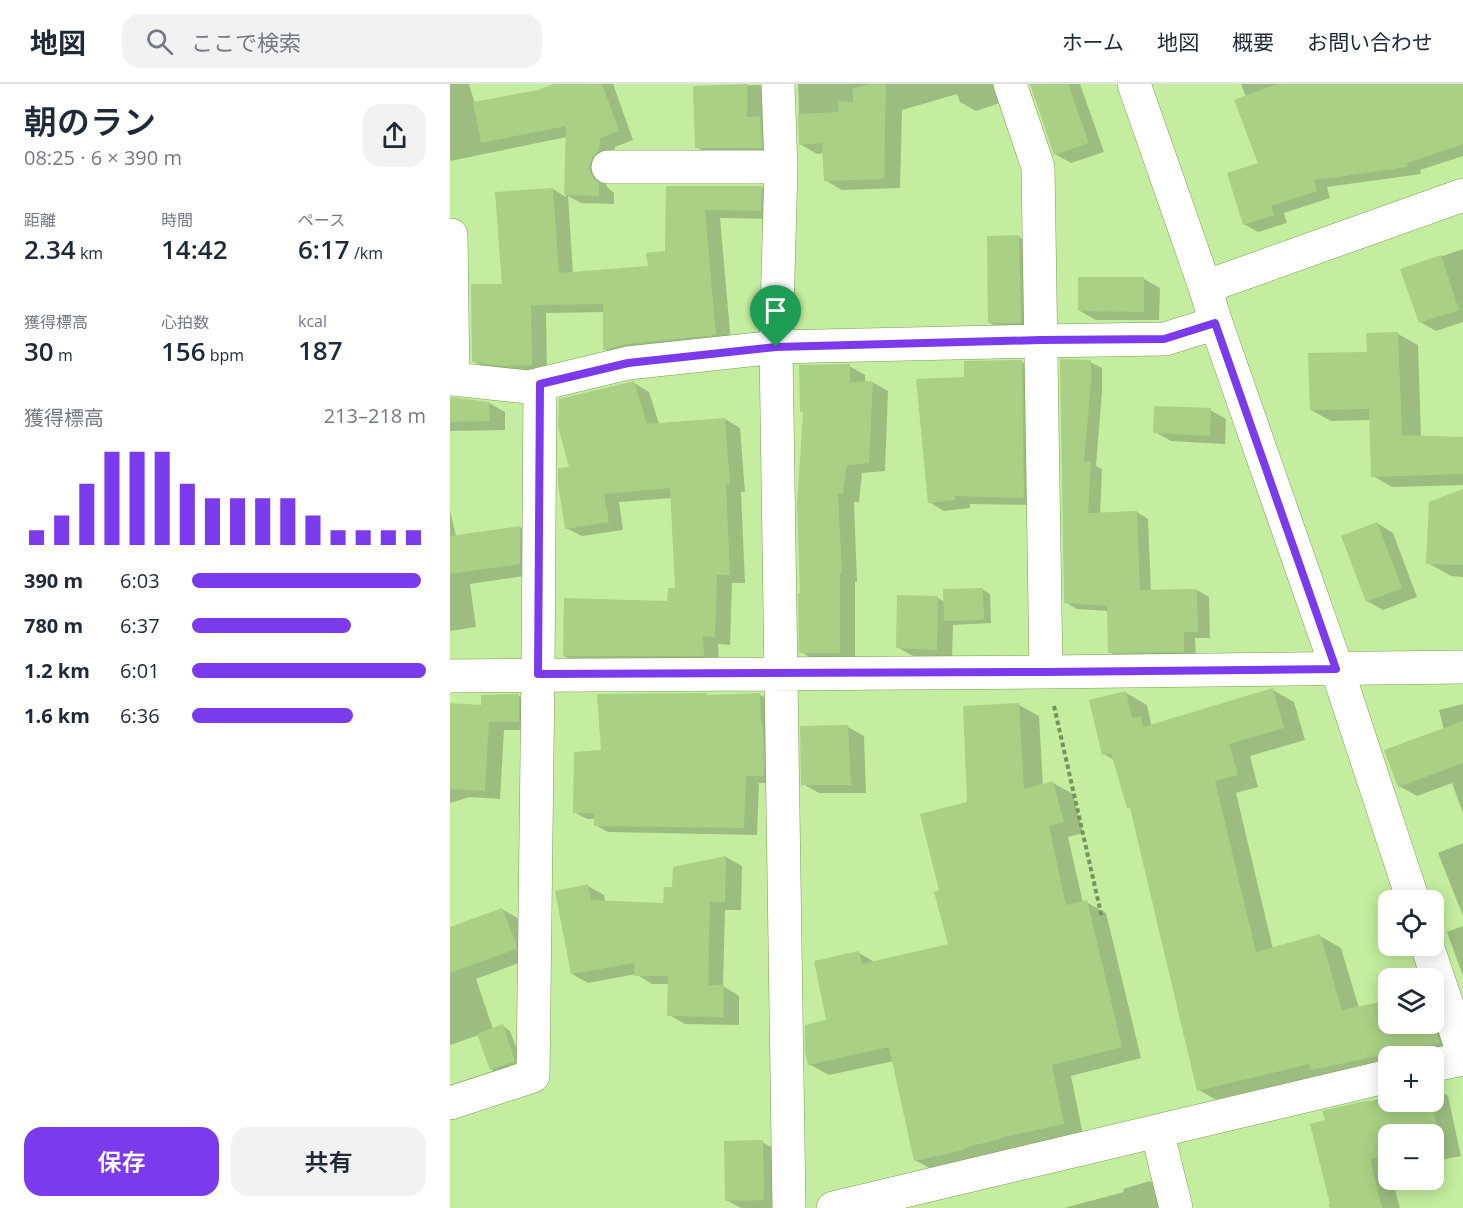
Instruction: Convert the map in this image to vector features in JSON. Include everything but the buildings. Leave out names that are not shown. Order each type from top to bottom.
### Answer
[{"type":"street","points":[[778,84],[781,167],[776,347],[789,1208]]},
{"type":"street","points":[[1010,84],[1038,167],[1046,672]]},
{"type":"street","points":[[1134,84],[1336,669],[1410,890]]},
{"type":"street","points":[[608,167],[781,167]]},
{"type":"street","points":[[1205,287],[1463,195]]},
{"type":"street","points":[[450,236],[453,379],[528,387],[628,363],[776,347],[1164,339],[1215,323]]},
{"type":"street","points":[[450,1103],[532,1076],[540,384]]},
{"type":"street","points":[[450,675],[1463,667]]},
{"type":"street","points":[[1431,956],[1463,1053]]},
{"type":"street","points":[[1444,1063],[1463,1059]]},
{"type":"street","points":[[833,1208],[1378,1079]]},
{"type":"street","points":[[1157,1131],[1176,1208]]},
{"type":"path","points":[[1046,672],[1102,918]]},
{"type":"route","points":[[1215,323],[1336,669],[538,674],[540,384],[628,363],[776,347],[1164,339],[1215,323]]}]
